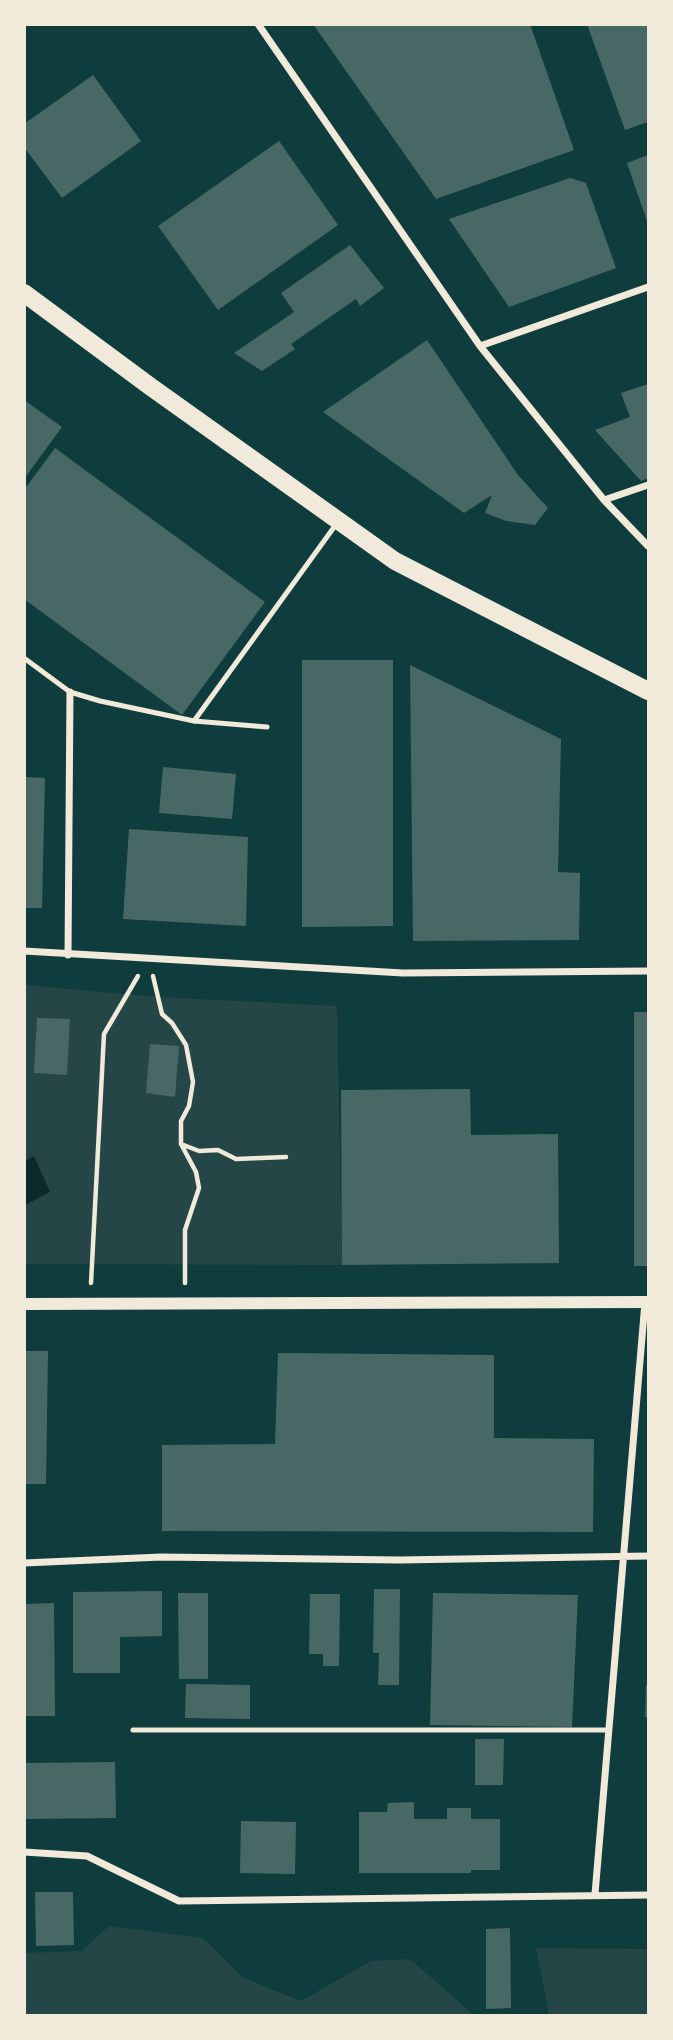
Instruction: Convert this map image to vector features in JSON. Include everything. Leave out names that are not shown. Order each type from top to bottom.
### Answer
[{"type":"main road","points":[[24,293],[395,561],[525,630],[649,691]]},
{"type":"street","points":[[258,24],[480,346],[604,500],[649,546]]},
{"type":"street","points":[[480,346],[649,287]]},
{"type":"street","points":[[604,500],[649,485]]},
{"type":"street","points":[[68,954],[70,692]]},
{"type":"street","points":[[24,951],[403,973],[649,971]]},
{"type":"street","points":[[24,1304],[647,1302],[607,1730],[595,1894]]},
{"type":"street","points":[[24,1563],[161,1557],[399,1560],[649,1556]]},
{"type":"street","points":[[24,1852],[87,1856],[179,1901],[649,1895]]},
{"type":"lane","points":[[194,722],[339,520]]},
{"type":"lane","points":[[24,659],[70,692],[194,722],[267,727]]},
{"type":"lane","points":[[133,1730],[607,1730]]},
{"type":"path","points":[[148,960],[162,1014],[172,1023],[186,1045],[193,1082],[190,1106],[181,1121],[181,1144],[195,1172],[199,1188],[185,1230],[186,1305]]},
{"type":"path","points":[[90,1304],[104,1034],[148,960]]},
{"type":"path","points":[[181,1144],[199,1151],[218,1150],[236,1159],[285,1157]]},
{"type":"shaded area","points":[[24,985],[159,997],[337,1006],[342,1265],[25,1264]]},
{"type":"shaded area","points":[[34,1156],[50,1192],[25,1205],[25,1161]]},
{"type":"shaded area","points":[[109,1926],[203,1938],[242,1977],[301,2001],[371,1961],[410,1959],[474,2015],[25,2015],[25,1929],[26,1953],[82,1951]]},
{"type":"shaded area","points":[[536,1948],[648,1949],[648,2015],[549,2015]]},
{"type":"building","points":[[313,24],[530,24],[574,150],[436,199]]},
{"type":"building","points":[[587,24],[648,24],[648,122],[625,130]]},
{"type":"building","points":[[93,75],[141,141],[62,198],[24,147],[24,124]]},
{"type":"building","points":[[279,141],[338,225],[218,310],[158,226]]},
{"type":"building","points":[[648,155],[648,224],[627,163]]},
{"type":"building","points":[[570,178],[586,183],[616,268],[509,307],[449,219]]},
{"type":"building","points":[[350,245],[384,288],[360,306],[356,299],[291,344],[295,349],[262,371],[234,353],[294,312],[281,293]]},
{"type":"building","points":[[427,340],[518,475],[548,508],[535,525],[506,521],[485,513],[492,495],[464,513],[323,412]]},
{"type":"building","points":[[648,384],[648,478],[641,481],[595,430],[630,417],[621,393]]},
{"type":"building","points":[[24,400],[62,427],[24,479]]},
{"type":"building","points":[[55,448],[265,602],[182,715],[24,599],[24,490]]},
{"type":"building","points":[[302,660],[393,660],[393,926],[302,927]]},
{"type":"building","points":[[410,665],[561,739],[558,872],[580,873],[579,940],[413,941]]},
{"type":"building","points":[[163,767],[236,774],[232,819],[159,813]]},
{"type":"building","points":[[24,777],[45,778],[42,908],[24,908]]},
{"type":"building","points":[[129,829],[248,837],[246,926],[123,919]]},
{"type":"building","points":[[634,1012],[648,1012],[648,1266],[634,1266]]},
{"type":"building","points":[[37,1018],[70,1019],[67,1075],[34,1073]]},
{"type":"building","points":[[150,1044],[179,1046],[175,1097],[146,1093]]},
{"type":"building","points":[[470,1089],[471,1135],[558,1134],[559,1263],[342,1265],[341,1090]]},
{"type":"building","points":[[24,1351],[48,1351],[46,1484],[24,1484]]},
{"type":"building","points":[[278,1353],[494,1355],[494,1438],[594,1439],[593,1532],[162,1531],[162,1445],[275,1444]]},
{"type":"building","points":[[374,1589],[400,1589],[399,1685],[378,1685],[379,1653],[373,1653]]},
{"type":"building","points":[[162,1591],[162,1636],[120,1637],[120,1673],[73,1673],[73,1592]]},
{"type":"building","points":[[178,1593],[208,1593],[208,1679],[179,1679]]},
{"type":"building","points":[[433,1593],[578,1595],[572,1727],[430,1725]]},
{"type":"building","points":[[310,1594],[340,1594],[339,1666],[323,1666],[323,1654],[309,1654]]},
{"type":"building","points":[[54,1603],[55,1716],[24,1716],[24,1604]]},
{"type":"building","points":[[186,1684],[250,1685],[250,1719],[185,1718]]},
{"type":"building","points":[[648,1685],[648,1717],[645,1717]]},
{"type":"building","points":[[475,1739],[504,1739],[503,1785],[475,1785]]},
{"type":"building","points":[[115,1762],[116,1818],[24,1819],[24,1763]]},
{"type":"building","points":[[414,1802],[414,1819],[447,1819],[447,1808],[471,1808],[471,1819],[500,1819],[500,1870],[471,1870],[471,1873],[359,1873],[359,1812],[387,1812],[388,1803]]},
{"type":"building","points":[[241,1821],[296,1822],[295,1874],[240,1873]]},
{"type":"building","points":[[35,1892],[73,1892],[74,1945],[36,1946]]},
{"type":"building","points":[[510,1928],[511,2008],[486,2009],[486,1929]]}]
